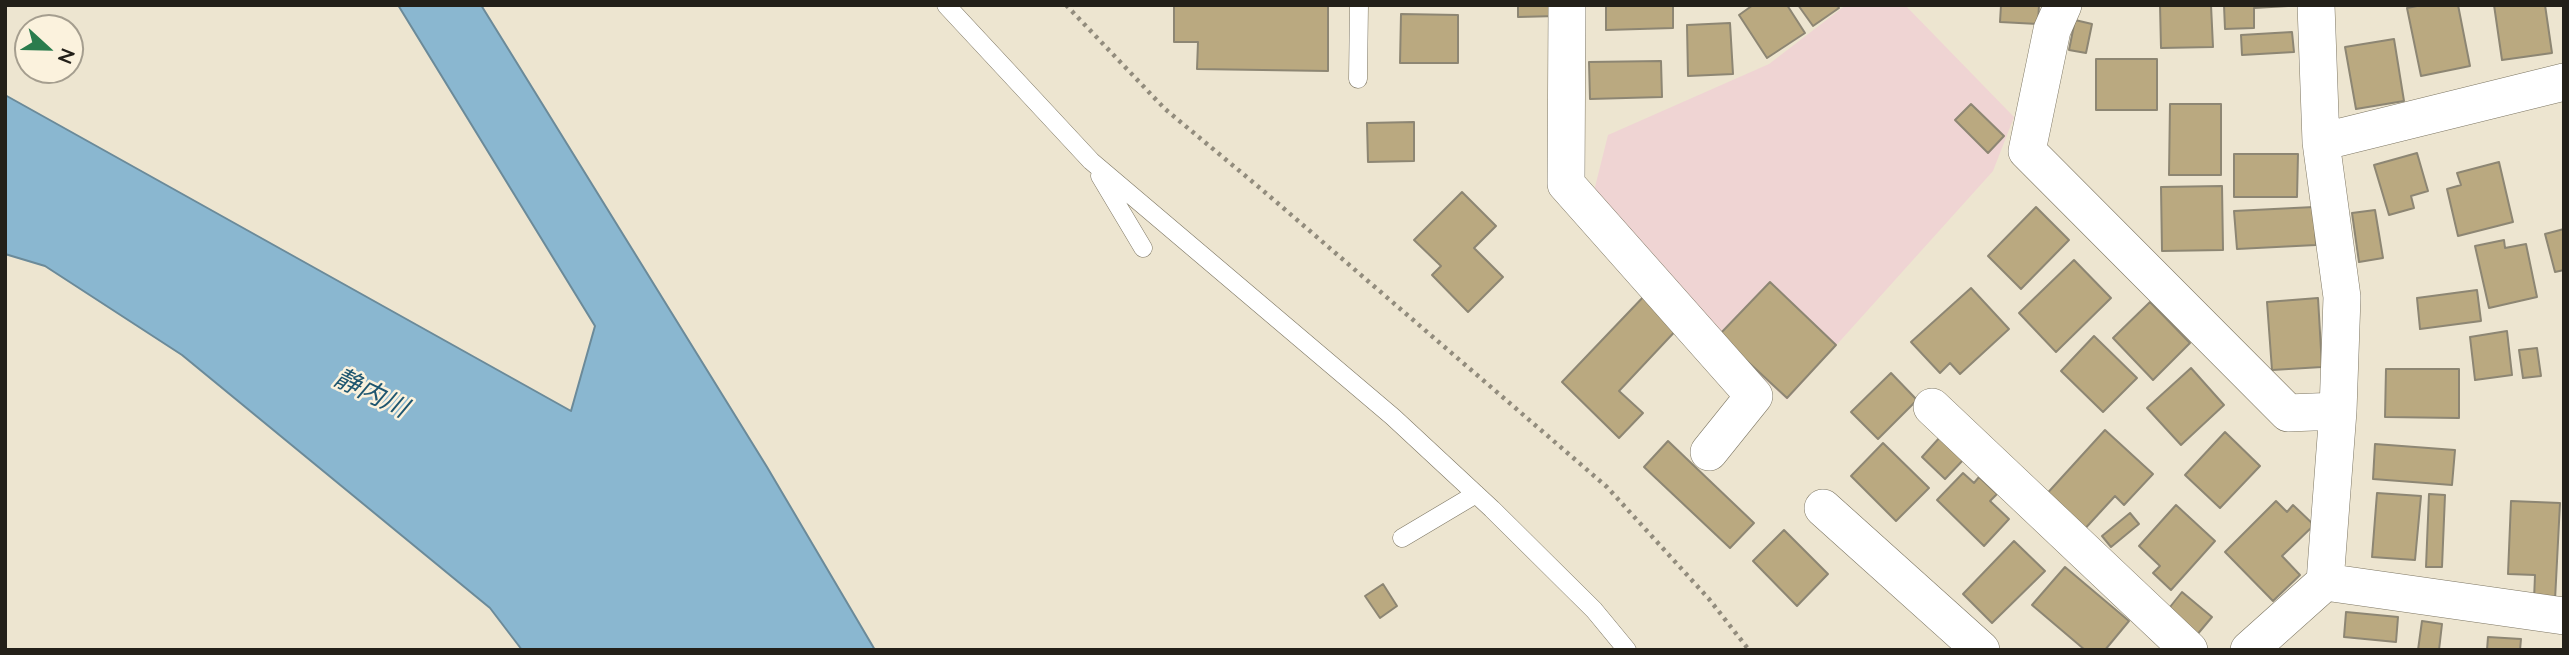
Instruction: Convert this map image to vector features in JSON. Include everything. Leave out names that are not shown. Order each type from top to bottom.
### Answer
[{"type":"street","points":[[1567,5],[1566,184],[1754,396],[1709,452]]},
{"type":"street","points":[[2063,5],[2052,30],[2027,151],[2288,413],[2339,411]]},
{"type":"street","points":[[2249,650],[2325,582],[2339,411],[2342,297],[2321,142],[2316,5]]},
{"type":"street","points":[[2321,142],[2564,82]]},
{"type":"street","points":[[1931,407],[2189,650]]},
{"type":"street","points":[[1823,508],[1981,650]]},
{"type":"street","points":[[2325,582],[2564,616]]},
{"type":"lane","points":[[946,5],[1091,161],[1393,417],[1594,610],[1628,650]]},
{"type":"lane","points":[[1358,79],[1359,5]]},
{"type":"lane","points":[[1091,161],[1143,248]]},
{"type":"lane","points":[[1402,538],[1476,494]]},
{"type":"path","points":[[1066,5],[1166,109],[1607,487],[1709,599],[1749,650]]},
{"type":"shaded area","points":[[1846,5],[1905,5],[2014,117],[1993,171],[1787,400],[1718,335],[1592,199],[1608,135],[1769,64]]},
{"type":"water","name":"静内川","points":[[398,5],[481,5],[767,467],[875,650],[522,650],[490,608],[182,355],[45,266],[5,254],[5,95],[571,411],[595,326]]},
{"type":"building","points":[[1174,5],[1328,5],[1328,71],[1197,69],[1198,42],[1174,42]]},
{"type":"building","points":[[1518,5],[1557,5],[1557,16],[1518,17]]},
{"type":"building","points":[[1606,5],[1673,5],[1673,28],[1606,30]]},
{"type":"building","points":[[1753,5],[1787,5],[1805,33],[1767,58],[1739,15]]},
{"type":"building","points":[[1798,5],[1837,5],[1839,8],[1813,26]]},
{"type":"building","points":[[2001,5],[2039,5],[2038,24],[2000,22]]},
{"type":"building","points":[[2160,5],[2211,5],[2213,47],[2161,48]]},
{"type":"building","points":[[2224,5],[2288,6],[2254,8],[2254,28],[2225,29]]},
{"type":"building","points":[[2422,5],[2458,5],[2470,66],[2421,76],[2407,8]]},
{"type":"building","points":[[2494,5],[2545,5],[2552,53],[2502,60]]},
{"type":"building","points":[[1401,14],[1458,15],[1458,63],[1400,63]]},
{"type":"building","points":[[2075,20],[2092,24],[2086,53],[2069,50]]},
{"type":"building","points":[[1730,23],[1733,74],[1688,76],[1687,25]]},
{"type":"building","points":[[2292,32],[2294,52],[2242,55],[2241,35]]},
{"type":"building","points":[[2394,39],[2404,101],[2356,109],[2345,47]]},
{"type":"building","points":[[2096,59],[2157,59],[2157,110],[2096,110]]},
{"type":"building","points":[[1661,61],[1662,97],[1590,99],[1589,62]]},
{"type":"building","points":[[1971,104],[2004,136],[1988,153],[1955,120]]},
{"type":"building","points":[[2170,104],[2221,104],[2221,175],[2169,175]]},
{"type":"building","points":[[1414,122],[1414,161],[1368,162],[1367,123]]},
{"type":"building","points":[[2417,153],[2428,191],[2411,196],[2414,208],[2389,215],[2374,165]]},
{"type":"building","points":[[2234,154],[2298,154],[2297,197],[2234,197]]},
{"type":"building","points":[[2499,162],[2513,222],[2458,236],[2447,189],[2461,185],[2457,173]]},
{"type":"building","points":[[2222,186],[2223,250],[2162,251],[2161,187]]},
{"type":"building","points":[[1462,192],[1496,226],[1474,248],[1503,277],[1468,312],[1432,275],[1441,266],[1414,240]]},
{"type":"building","points":[[2036,207],[2069,240],[2021,289],[1988,256]]},
{"type":"building","points":[[2314,207],[2316,245],[2237,249],[2234,211]]},
{"type":"building","points":[[2375,210],[2383,258],[2359,262],[2352,213]]},
{"type":"building","points":[[2564,229],[2564,270],[2555,272],[2545,234]]},
{"type":"building","points":[[2504,240],[2505,248],[2526,244],[2537,297],[2489,308],[2475,246]]},
{"type":"building","points":[[2074,260],[2111,298],[2056,352],[2019,313]]},
{"type":"building","points":[[1770,282],[1836,345],[1787,398],[1719,335]]},
{"type":"building","points":[[1971,288],[2009,329],[1960,374],[1950,363],[1940,373],[1911,342]]},
{"type":"building","points":[[2477,290],[2481,321],[2420,329],[2417,298]]},
{"type":"building","points":[[1647,293],[1681,325],[1619,391],[1643,413],[1619,438],[1562,382]]},
{"type":"building","points":[[2318,298],[2322,367],[2272,370],[2267,302]]},
{"type":"building","points":[[2150,302],[2190,343],[2153,380],[2113,338]]},
{"type":"building","points":[[2507,331],[2512,375],[2475,380],[2470,337]]},
{"type":"building","points":[[2094,336],[2137,378],[2103,412],[2061,371]]},
{"type":"building","points":[[2537,348],[2541,376],[2523,378],[2519,350]]},
{"type":"building","points":[[2191,368],[2224,405],[2181,445],[2147,408]]},
{"type":"building","points":[[2386,369],[2459,369],[2459,418],[2385,417]]},
{"type":"building","points":[[1891,373],[1917,400],[1878,439],[1851,412]]},
{"type":"building","points":[[2105,430],[2153,474],[2124,505],[2115,496],[2081,533],[2043,498]]},
{"type":"building","points":[[2225,432],[2260,466],[2220,508],[2185,475]]},
{"type":"building","points":[[1941,436],[1965,458],[1945,479],[1922,457]]},
{"type":"building","points":[[1668,441],[1754,523],[1730,548],[1644,467]]},
{"type":"building","points":[[1883,443],[1929,488],[1896,521],[1851,476]]},
{"type":"building","points":[[2375,444],[2455,450],[2452,485],[2373,479]]},
{"type":"building","points":[[1963,473],[1974,483],[1979,477],[1997,494],[1990,501],[2009,519],[1984,546],[1937,500]]},
{"type":"building","points":[[2377,493],[2421,496],[2415,560],[2372,557]]},
{"type":"building","points":[[2429,494],[2445,495],[2442,567],[2426,567]]},
{"type":"building","points":[[2276,501],[2287,512],[2293,505],[2314,525],[2282,556],[2300,575],[2273,601],[2225,552]]},
{"type":"building","points":[[2511,501],[2560,503],[2555,600],[2534,600],[2535,575],[2508,574]]},
{"type":"building","points":[[2176,505],[2215,541],[2171,590],[2153,573],[2160,566],[2139,546]]},
{"type":"building","points":[[2130,513],[2139,524],[2111,547],[2102,536]]},
{"type":"building","points":[[1784,530],[1828,574],[1797,606],[1753,561]]},
{"type":"building","points":[[2014,541],[2045,571],[1992,623],[1963,594]]},
{"type":"building","points":[[2065,567],[2129,621],[2105,650],[2085,650],[2032,605]]},
{"type":"building","points":[[1383,584],[1397,606],[1380,618],[1365,596]]},
{"type":"building","points":[[2182,592],[2212,617],[2196,636],[2166,612]]},
{"type":"building","points":[[2346,612],[2398,617],[2396,642],[2344,637]]},
{"type":"building","points":[[2422,621],[2442,624],[2439,650],[2418,650]]},
{"type":"building","points":[[2488,637],[2521,639],[2520,650],[2487,650]]}]
